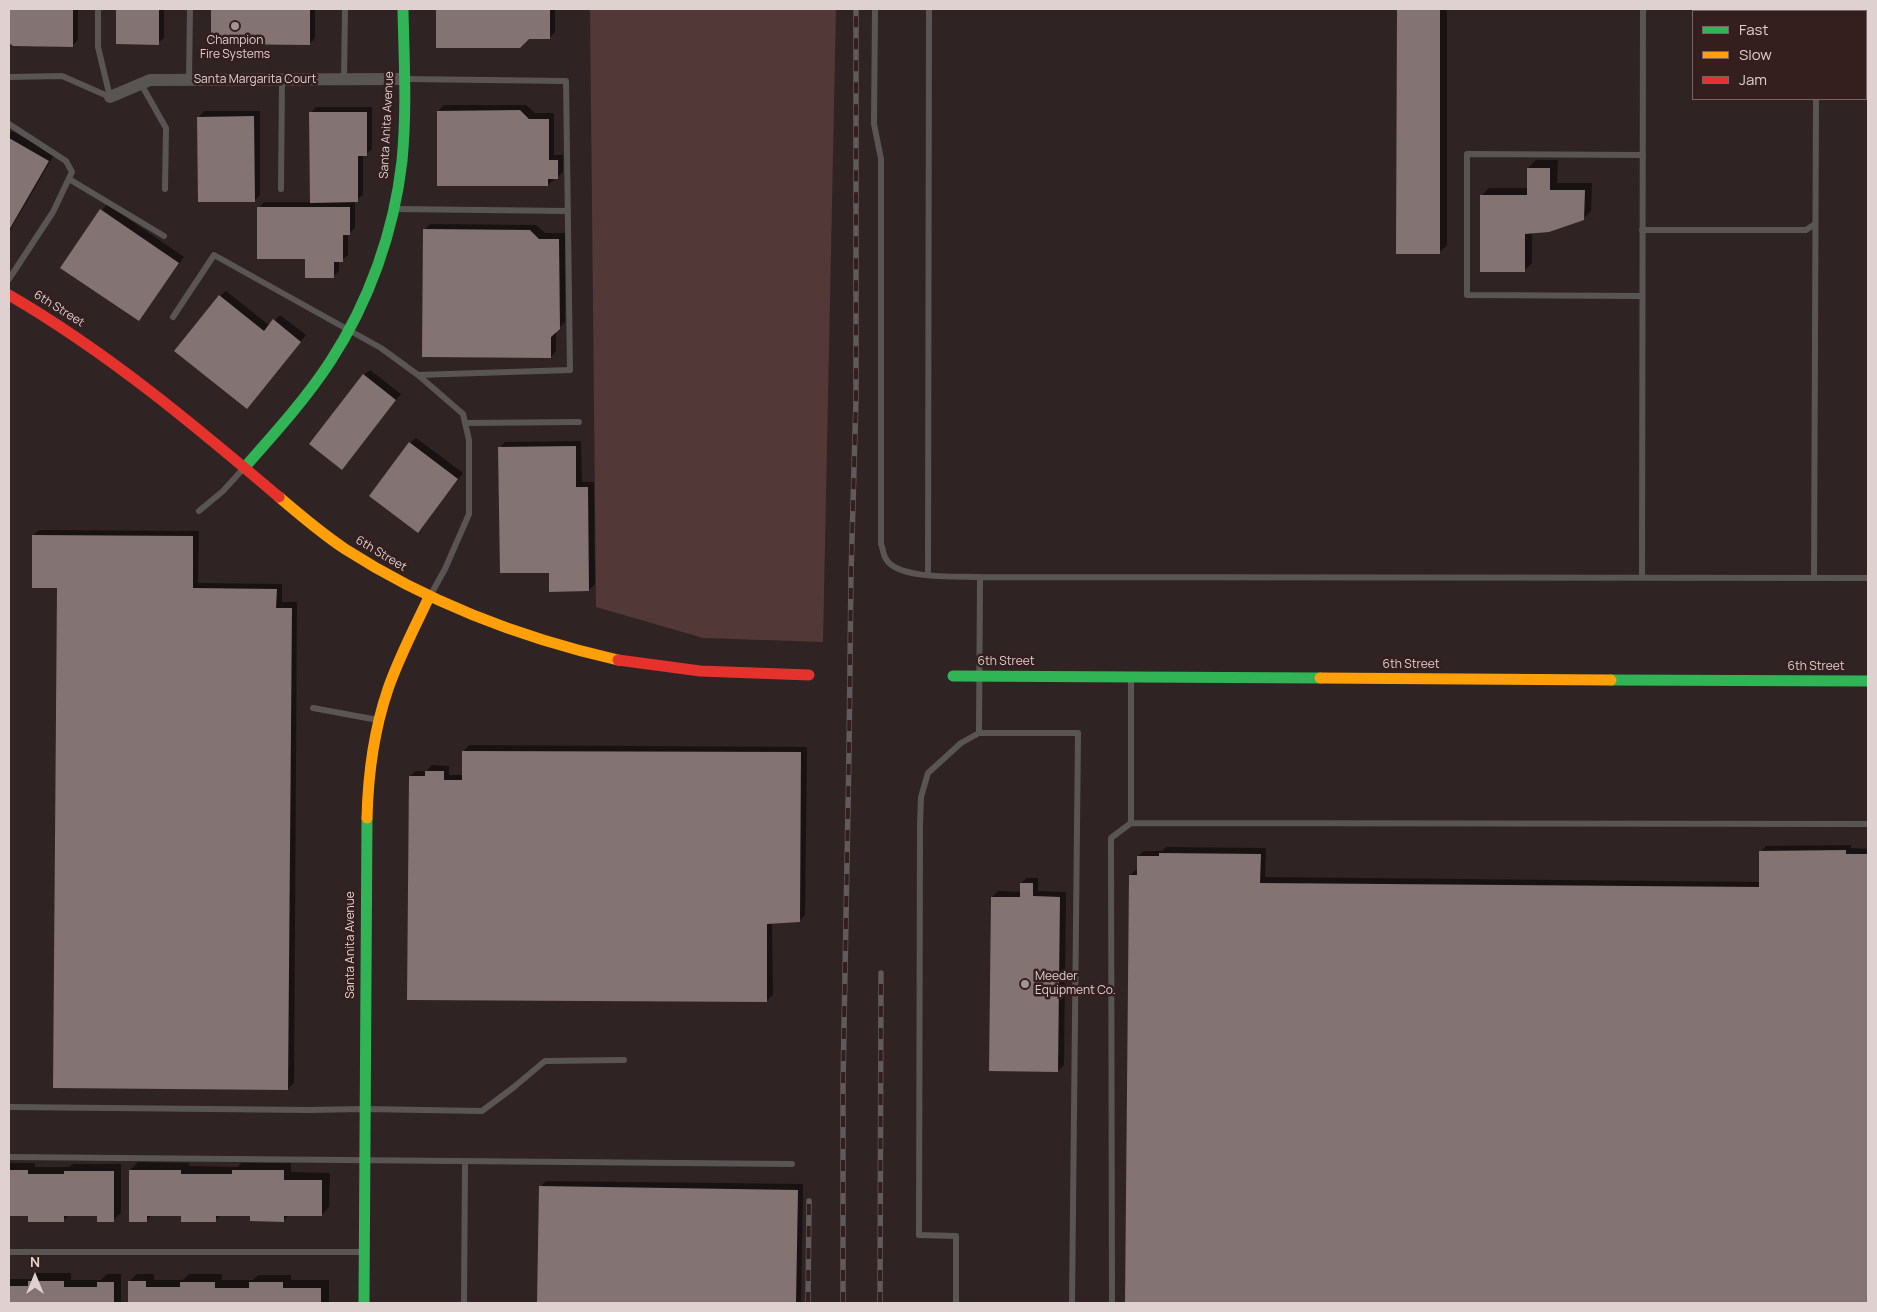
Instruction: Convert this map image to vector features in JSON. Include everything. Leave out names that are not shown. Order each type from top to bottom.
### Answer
[{"type":"street","name":"Santa Anita Avenue","points":[[244,468],[313,386],[348,331],[375,273],[394,209],[402,159],[403,9]]},
{"type":"street","name":"Santa Margarita Court","points":[[110,97],[150,80],[404,79]]},
{"type":"street","name":"6th Street","points":[[9,295],[63,326],[90,345],[343,547],[429,597],[527,636],[564,647],[622,660],[663,667],[726,673],[809,675]]},
{"type":"street","name":"Santa Anita Avenue","points":[[364,1303],[365,825],[367,790],[379,720],[402,653],[429,597]]},
{"type":"street","name":"6th Street","points":[[953,676],[1868,681]]},
{"type":"lane","points":[[98,9],[98,47],[110,97]]},
{"type":"lane","points":[[189,80],[190,9]]},
{"type":"lane","points":[[344,79],[345,9]]},
{"type":"lane","points":[[875,9],[874,124],[881,159],[881,544],[886,560],[901,571],[928,575],[980,577],[1868,578]]},
{"type":"lane","points":[[928,575],[929,9]]},
{"type":"lane","points":[[1642,577],[1643,9]]},
{"type":"lane","points":[[9,77],[62,76],[110,97]]},
{"type":"lane","points":[[404,79],[566,81],[570,370],[418,375]]},
{"type":"lane","points":[[281,189],[282,80]]},
{"type":"lane","points":[[141,84],[166,128],[165,189]]},
{"type":"lane","points":[[1814,578],[1816,100]]},
{"type":"lane","points":[[9,124],[66,161],[72,172],[53,212],[9,279]]},
{"type":"lane","points":[[1642,296],[1467,295],[1467,277],[1468,154],[1643,155]]},
{"type":"lane","points":[[69,179],[164,236]]},
{"type":"lane","points":[[394,209],[568,211]]},
{"type":"lane","points":[[1642,230],[1806,230],[1815,224]]},
{"type":"lane","points":[[173,317],[214,255],[381,348],[418,375],[463,414],[469,440],[469,514],[445,569],[429,597]]},
{"type":"lane","points":[[465,423],[579,422]]},
{"type":"lane","points":[[199,512],[223,491],[244,468]]},
{"type":"lane","points":[[979,734],[980,577]]},
{"type":"lane","points":[[1131,677],[1131,823]]},
{"type":"lane","points":[[313,708],[379,720]]},
{"type":"lane","points":[[956,1303],[956,1236],[919,1236],[920,825],[922,797],[928,773],[961,743],[979,734],[1078,733],[1072,1303]]},
{"type":"lane","points":[[1112,1303],[1111,838],[1131,823],[1868,824]]},
{"type":"lane","points":[[9,1107],[482,1111],[545,1061],[624,1060]]},
{"type":"lane","points":[[9,1157],[792,1164]]},
{"type":"lane","points":[[464,1303],[465,1162]]},
{"type":"lane","points":[[9,1252],[364,1252]]},
{"type":"shaded area","points":[[590,9],[836,9],[823,642],[703,638],[596,607]]},
{"type":"building","points":[[9,9],[73,9],[73,47],[13,46],[9,43]]},
{"type":"building","points":[[116,9],[159,9],[159,45],[116,44]]},
{"type":"building","points":[[211,9],[310,9],[310,45],[211,44]]},
{"type":"building","points":[[436,9],[550,9],[550,39],[529,39],[520,48],[436,48]]},
{"type":"building","points":[[1397,9],[1440,9],[1440,254],[1396,254]]},
{"type":"building","points":[[520,110],[529,119],[549,119],[549,160],[558,160],[558,179],[548,179],[548,186],[437,186],[437,111]]},
{"type":"building","points":[[309,112],[367,112],[367,156],[358,156],[358,202],[310,203]]},
{"type":"building","points":[[254,116],[255,202],[198,202],[197,117]]},
{"type":"building","points":[[9,138],[49,161],[9,230]]},
{"type":"building","points":[[1527,168],[1550,168],[1550,190],[1585,190],[1584,220],[1549,232],[1525,234],[1525,272],[1480,272],[1480,195],[1527,195]]},
{"type":"building","points":[[257,207],[350,207],[350,235],[343,235],[343,262],[334,262],[334,278],[305,278],[305,259],[257,259]]},
{"type":"building","points":[[100,209],[179,263],[139,321],[60,268]]},
{"type":"building","points":[[423,229],[530,230],[539,239],[559,239],[560,329],[551,337],[551,358],[422,357]]},
{"type":"building","points":[[219,295],[264,331],[273,319],[301,342],[247,409],[174,351]]},
{"type":"building","points":[[363,374],[396,400],[342,470],[309,444]]},
{"type":"building","points":[[409,442],[458,479],[418,533],[369,496]]},
{"type":"building","points":[[576,446],[576,487],[588,487],[589,591],[549,592],[549,573],[500,573],[498,447]]},
{"type":"building","points":[[32,535],[193,536],[193,588],[277,589],[276,608],[292,608],[288,1090],[53,1088],[57,588],[32,588]]},
{"type":"building","points":[[462,751],[801,752],[800,922],[767,924],[767,1002],[407,1000],[409,776],[425,776],[425,771],[444,771],[444,780],[462,780]]},
{"type":"building","points":[[1846,850],[1846,854],[1868,854],[1868,1303],[1125,1303],[1129,875],[1137,875],[1137,856],[1159,856],[1159,853],[1261,854],[1260,883],[1759,887],[1759,851]]},
{"type":"building","name":"Meeder Equipment Co.","points":[[1020,883],[1033,883],[1033,896],[1060,897],[1058,1072],[989,1071],[991,897],[1020,897]]},
{"type":"building","points":[[9,1170],[28,1170],[28,1174],[64,1174],[64,1171],[114,1171],[114,1222],[97,1222],[97,1216],[64,1216],[64,1222],[28,1222],[28,1216],[9,1216]]},
{"type":"building","points":[[129,1170],[181,1170],[181,1174],[232,1174],[232,1170],[284,1170],[284,1180],[322,1180],[322,1216],[284,1216],[284,1222],[250,1221],[250,1216],[216,1216],[216,1222],[181,1222],[181,1216],[147,1216],[147,1222],[129,1222]]},
{"type":"building","points":[[539,1186],[798,1190],[796,1303],[537,1303]]},
{"type":"building","points":[[28,1281],[64,1281],[64,1287],[97,1287],[97,1282],[114,1282],[114,1303],[9,1303],[9,1286],[28,1286]]},
{"type":"building","points":[[128,1281],[146,1281],[146,1287],[180,1287],[180,1282],[215,1282],[215,1288],[249,1288],[249,1282],[283,1282],[283,1288],[321,1288],[321,1303],[128,1303]]},
{"type":"railway","points":[[843,1303],[843,1083],[851,575],[856,398],[856,9]]},
{"type":"railway","points":[[880,1303],[881,973]]},
{"type":"railway","points":[[808,1303],[809,1201]]},
{"type":"traffic: fast","points":[[244,468],[300,403],[330,362],[357,315],[378,266],[393,214],[404,142],[403,9]]},
{"type":"traffic: fast","points":[[953,676],[1320,678]]},
{"type":"traffic: fast","points":[[1611,680],[1868,681]]},
{"type":"traffic: fast","points":[[364,1303],[367,818]]},
{"type":"traffic: slow","points":[[279,497],[345,549],[409,586],[443,602],[511,629],[546,641],[618,660]]},
{"type":"traffic: slow","points":[[367,818],[373,753],[383,705],[397,665],[429,597]]},
{"type":"traffic: slow","points":[[1320,678],[1611,680]]},
{"type":"traffic: jam","points":[[9,295],[80,340],[115,365],[182,416],[279,497]]},
{"type":"traffic: jam","points":[[618,660],[700,671],[809,675]]},
{"type":"place","name":"Champion Fire Systems","points":[[235,26]]},
{"type":"place","name":"Meeder Equipment Co.","points":[[1025,984]]}]
